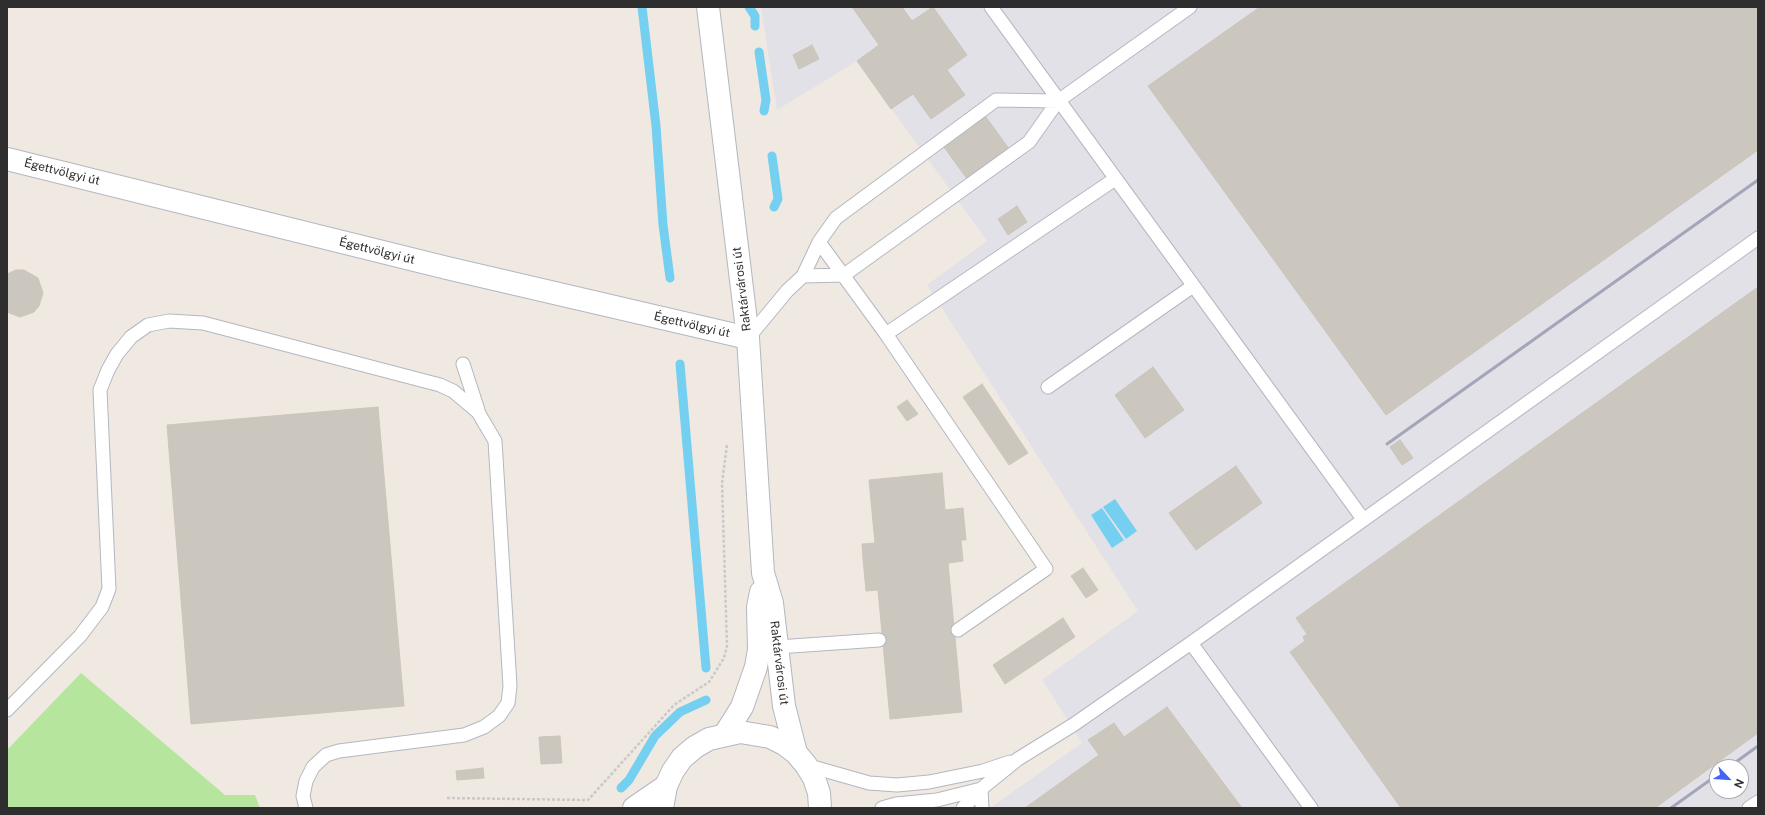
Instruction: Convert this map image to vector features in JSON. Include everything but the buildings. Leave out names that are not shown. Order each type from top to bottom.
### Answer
[{"type":"street","name":"Raktárvárosi út","points":[[708,7],[748,338],[763,573],[758,607],[759,649],[756,667],[742,707],[725,734]]},
{"type":"street","name":"Égettvölgyi út","points":[[7,159],[447,268],[748,338]]},
{"type":"street","name":"Raktárvárosi út","points":[[763,573],[772,603],[784,706],[801,759]]},
{"type":"street","name":"Raktárvárosi út","points":[[662,808],[666,786],[673,771],[682,758],[695,747],[709,739],[725,734],[740,732],[770,737],[784,744],[801,759],[814,778],[819,793],[820,808]]},
{"type":"street","points":[[634,808],[666,786]]},
{"type":"lane","points":[[991,7],[1363,519]]},
{"type":"lane","points":[[803,276],[844,275],[1029,142],[1058,101],[1190,7]]},
{"type":"lane","points":[[748,338],[787,291],[803,276],[819,242],[836,218],[996,100],[1058,101]]},
{"type":"lane","points":[[886,334],[1115,179]]},
{"type":"lane","points":[[963,808],[982,789],[1018,759],[1072,725],[1191,643],[1758,238]]},
{"type":"lane","points":[[819,242],[886,334],[1046,569],[958,630]]},
{"type":"lane","points":[[1048,387],[1193,286]]},
{"type":"lane","points":[[7,710],[80,636],[102,607],[109,589],[100,390],[108,370],[117,354],[131,337],[148,325],[169,321],[203,323],[440,385],[453,391],[478,412]]},
{"type":"lane","points":[[306,808],[303,796],[306,781],[313,767],[326,755],[339,751],[464,735],[484,727],[499,716],[508,703],[510,686],[495,441],[478,412],[463,364]]},
{"type":"lane","points":[[777,647],[879,640]]},
{"type":"lane","points":[[1191,643],[1310,808]]},
{"type":"lane","points":[[801,759],[869,783],[897,785],[929,782],[983,771],[1018,759]]},
{"type":"lane","points":[[882,808],[896,804],[937,800],[982,789]]},
{"type":"lane","points":[[982,789],[982,808]]},
{"type":"lane","points":[[1749,808],[1758,802]]},
{"type":"path","points":[[447,798],[588,800],[674,706],[709,682],[724,658],[727,646],[722,483],[727,441]]},
{"type":"shaded area","points":[[761,7],[1758,7],[1758,808],[990,808],[1082,743],[1042,680],[1138,611],[927,285],[987,241],[857,61],[777,110]]},
{"type":"green space","points":[[81,673],[225,795],[255,795],[260,808],[7,808],[7,750]]},
{"type":"water","points":[[1115,499],[1137,531],[1126,539],[1103,507]]},
{"type":"water","points":[[1102,508],[1124,540],[1112,548],[1091,515]]},
{"type":"waterway","points":[[642,7],[656,126],[663,225],[670,278]]},
{"type":"waterway","points":[[749,7],[755,16],[755,26]]},
{"type":"waterway","points":[[759,52],[766,100],[764,111]]},
{"type":"waterway","points":[[772,156],[778,199],[774,207]]},
{"type":"waterway","points":[[680,364],[706,668]]},
{"type":"waterway","points":[[621,788],[629,780],[655,736],[680,712],[706,700]]},
{"type":"railway","points":[[1387,444],[1758,180]]},
{"type":"railway","points":[[1740,759],[1758,746]]},
{"type":"railway","points":[[1671,808],[1709,781]]}]
